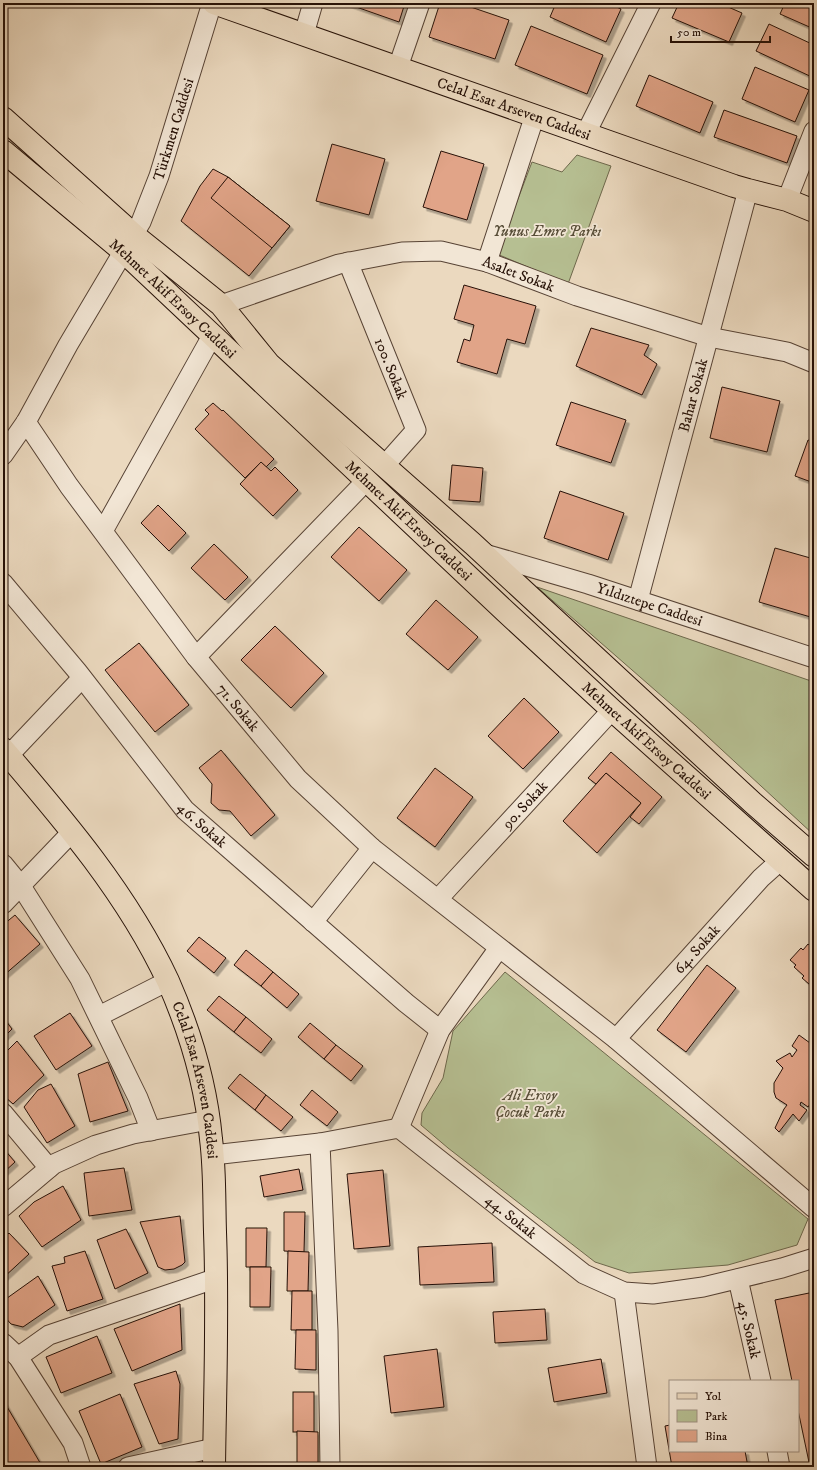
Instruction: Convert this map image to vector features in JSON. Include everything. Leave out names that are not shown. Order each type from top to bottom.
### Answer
[{"type":"main road","name":"Celal Esat Arseven Caddesi","points":[[213,3],[586,134],[748,190],[787,200],[814,211]]},
{"type":"main road","name":"Mehmet Akif Ersoy Caddesi","points":[[3,118],[129,243],[212,336],[612,710],[814,890]]},
{"type":"main road","name":"Mehmet Akif Ersoy Caddesi","points":[[3,151],[129,243],[221,306],[269,364],[484,554],[753,803],[814,856]]},
{"type":"main road","name":"Celal Esat Arseven Caddesi","points":[[6,752],[72,832],[125,906],[151,948],[168,981],[183,1018],[193,1049],[203,1087],[213,1155],[217,1278],[214,1457]]},
{"type":"street","name":"Türkmen Caddesi","points":[[3,455],[26,422],[68,345],[141,222],[159,176],[213,3]]},
{"type":"street","points":[[304,34],[314,3]]},
{"type":"street","points":[[398,67],[420,3]]},
{"type":"street","points":[[586,134],[651,3]]},
{"type":"street","points":[[487,262],[535,116]]},
{"type":"street","points":[[787,200],[814,131]]},
{"type":"street","name":"Bahar Sokak","points":[[638,600],[748,190]]},
{"type":"street","name":"Asalet Sokak","points":[[221,306],[339,264],[402,252],[441,250],[487,262],[577,296],[708,337],[787,352],[814,363]]},
{"type":"street","name":"100. Sokak","points":[[348,262],[416,430],[384,466]]},
{"type":"street","points":[[103,532],[212,336]]},
{"type":"street","name":"71. Sokak","points":[[26,422],[69,486],[196,657],[298,779],[372,848],[616,1039],[814,1208]]},
{"type":"street","points":[[196,657],[366,481]]},
{"type":"street","name":"Yıldıztepe Caddesi","points":[[484,554],[588,584],[814,658]]},
{"type":"street","name":"46. Sokak","points":[[3,583],[82,678],[185,810],[406,1003],[440,1030]]},
{"type":"street","points":[[6,752],[82,678]]},
{"type":"street","name":"90. Sokak","points":[[438,899],[612,710]]},
{"type":"street","points":[[3,904],[72,832]]},
{"type":"street","points":[[313,922],[372,848]]},
{"type":"street","name":"64. Sokak","points":[[616,1039],[761,878],[780,861]]},
{"type":"street","points":[[3,864],[21,886],[80,979],[138,1098],[151,1131]]},
{"type":"street","points":[[213,1155],[320,1143],[399,1128],[440,1030],[499,948]]},
{"type":"street","points":[[99,1016],[168,981]]},
{"type":"street","points":[[3,1113],[49,1168]]},
{"type":"street","points":[[3,1207],[54,1164],[96,1145],[133,1134],[209,1120]]},
{"type":"street","name":"44. Sokak","points":[[399,1128],[584,1274],[624,1292],[653,1294],[703,1287],[782,1268],[814,1258]]},
{"type":"street","points":[[320,1143],[328,1331],[330,1467]]},
{"type":"street","points":[[18,1357],[48,1335],[217,1278]]},
{"type":"street","name":"45. Sokak","points":[[738,1279],[761,1380]]},
{"type":"street","points":[[624,1292],[647,1467]]},
{"type":"street","points":[[3,1342],[18,1357],[72,1443],[81,1467]]},
{"type":"street","points":[[777,1452],[780,1467]]},
{"type":"street","points":[[128,1467],[214,1457]]},
{"type":"green space","name":"Yunus Emre Parkı","points":[[577,155],[611,166],[568,284],[497,254],[532,162],[562,172]]},
{"type":"green space","points":[[537,587],[814,682],[814,835],[695,725]]},
{"type":"green space","name":"Ali Ersoy Çocuk Parkı","points":[[505,972],[808,1219],[797,1245],[728,1265],[629,1273],[595,1262],[448,1148],[421,1125],[422,1113],[443,1078],[453,1031]]},
{"type":"building","points":[[345,3],[405,3],[399,22]]},
{"type":"building","points":[[440,3],[459,3],[509,20],[495,59],[429,37]]},
{"type":"building","points":[[556,3],[608,3],[621,9],[606,42],[550,17]]},
{"type":"building","points":[[679,3],[719,3],[742,13],[729,42],[672,18]]},
{"type":"building","points":[[785,3],[814,3],[814,29],[780,14]]},
{"type":"building","points":[[769,24],[814,45],[814,78],[756,51]]},
{"type":"building","points":[[531,26],[603,55],[587,94],[515,65]]},
{"type":"building","points":[[755,67],[809,90],[795,122],[742,99]]},
{"type":"building","points":[[649,75],[713,102],[700,133],[636,106]]},
{"type":"building","points":[[724,110],[797,136],[787,163],[714,137]]},
{"type":"building","points":[[332,144],[385,159],[369,215],[316,201]]},
{"type":"building","points":[[441,151],[484,164],[467,220],[423,207]]},
{"type":"building","points":[[213,169],[228,177],[290,226],[249,276],[181,221],[200,186]]},
{"type":"building","points":[[228,177],[290,226],[272,248],[211,198]]},
{"type":"building","points":[[464,285],[536,306],[525,344],[507,339],[497,374],[457,362],[464,339],[470,341],[474,325],[454,319]]},
{"type":"building","points":[[591,328],[649,345],[644,355],[657,364],[642,395],[576,366]]},
{"type":"building","points":[[722,387],[780,401],[767,452],[710,438]]},
{"type":"building","points":[[571,402],[626,420],[611,463],[556,445]]},
{"type":"building","points":[[213,403],[222,411],[223,410],[274,459],[266,467],[261,462],[245,478],[195,429],[209,414],[205,410]]},
{"type":"building","points":[[808,440],[814,442],[814,483],[795,476]]},
{"type":"building","points":[[261,462],[271,471],[275,467],[298,490],[273,516],[240,484]]},
{"type":"building","points":[[452,465],[483,468],[480,502],[449,500]]},
{"type":"building","points":[[560,491],[624,513],[608,560],[544,538]]},
{"type":"building","points":[[158,505],[186,533],[169,551],[141,523]]},
{"type":"building","points":[[359,527],[407,570],[379,601],[331,557]]},
{"type":"building","points":[[214,544],[248,577],[225,600],[191,568]]},
{"type":"building","points":[[775,548],[814,559],[814,618],[759,602]]},
{"type":"building","points":[[436,600],[478,637],[448,670],[406,634]]},
{"type":"building","points":[[275,626],[324,673],[291,708],[241,660]]},
{"type":"building","points":[[139,643],[189,705],[155,732],[105,670]]},
{"type":"building","points":[[524,698],[559,732],[523,769],[488,736]]},
{"type":"building","points":[[221,750],[275,815],[251,836],[230,811],[219,810],[211,803],[212,784],[199,768]]},
{"type":"building","points":[[611,752],[662,797],[639,824],[630,817],[641,803],[606,773],[596,784],[588,778]]},
{"type":"building","points":[[435,768],[473,797],[435,847],[397,818]]},
{"type":"building","points":[[606,773],[641,803],[597,853],[563,821]]},
{"type":"building","points":[[15,915],[40,944],[3,976],[3,925]]},
{"type":"building","points":[[199,937],[226,958],[214,973],[187,951]]},
{"type":"building","points":[[808,944],[814,949],[814,985],[810,982],[809,984],[802,978],[804,976],[794,967],[796,965],[790,960],[801,948],[803,950]]},
{"type":"building","points":[[246,950],[273,972],[261,986],[234,965]]},
{"type":"building","points":[[707,965],[736,988],[686,1052],[657,1030]]},
{"type":"building","points":[[273,972],[299,994],[287,1008],[261,986]]},
{"type":"building","points":[[219,996],[246,1017],[234,1032],[207,1010]]},
{"type":"building","points":[[70,1013],[92,1046],[56,1070],[34,1036]]},
{"type":"building","points":[[3,1017],[12,1029],[3,1038]]},
{"type":"building","points":[[246,1017],[272,1039],[261,1053],[234,1032]]},
{"type":"building","points":[[310,1023],[336,1045],[324,1059],[298,1037]]},
{"type":"building","points":[[799,1035],[810,1043],[812,1039],[814,1040],[814,1090],[812,1088],[810,1092],[814,1095],[814,1098],[808,1107],[801,1102],[800,1105],[807,1110],[799,1121],[793,1114],[779,1132],[775,1128],[787,1105],[776,1098],[774,1092],[774,1083],[783,1068],[776,1061],[790,1053],[792,1057],[797,1050],[792,1046]]},
{"type":"building","points":[[17,1041],[44,1075],[13,1104],[3,1095],[3,1055]]},
{"type":"building","points":[[336,1045],[363,1066],[351,1081],[324,1059]]},
{"type":"building","points":[[108,1062],[128,1111],[90,1122],[78,1074]]},
{"type":"building","points":[[240,1074],[266,1095],[255,1110],[228,1088]]},
{"type":"building","points":[[51,1084],[75,1126],[47,1143],[24,1107],[38,1090]]},
{"type":"building","points":[[312,1090],[338,1112],[327,1126],[300,1105]]},
{"type":"building","points":[[266,1095],[293,1117],[281,1131],[255,1110]]},
{"type":"building","points":[[3,1148],[15,1162],[3,1173]]},
{"type":"building","points":[[124,1168],[132,1210],[89,1216],[84,1173]]},
{"type":"building","points":[[299,1169],[303,1190],[264,1197],[260,1176]]},
{"type":"building","points":[[383,1170],[390,1246],[354,1249],[347,1174]]},
{"type":"building","points":[[63,1186],[81,1220],[42,1247],[19,1216],[34,1202]]},
{"type":"building","points":[[284,1212],[305,1212],[304,1252],[284,1251]]},
{"type":"building","points":[[180,1216],[185,1262],[174,1269],[165,1270],[158,1267],[140,1222]]},
{"type":"building","points":[[246,1228],[267,1228],[266,1267],[246,1267]]},
{"type":"building","points":[[126,1229],[148,1273],[115,1289],[97,1240]]},
{"type":"building","points":[[9,1233],[29,1254],[3,1278],[3,1239]]},
{"type":"building","points":[[492,1243],[494,1282],[420,1285],[418,1247]]},
{"type":"building","points":[[85,1251],[103,1299],[67,1311],[52,1266],[65,1263],[64,1257]]},
{"type":"building","points":[[288,1251],[309,1252],[308,1291],[287,1291]]},
{"type":"building","points":[[250,1267],[271,1267],[270,1307],[250,1307]]},
{"type":"building","points":[[38,1276],[55,1305],[23,1327],[11,1324],[3,1315],[3,1301]]},
{"type":"building","points":[[292,1291],[312,1291],[312,1330],[291,1330]]},
{"type":"building","points":[[814,1292],[814,1466],[810,1467],[799,1415],[799,1380],[792,1380],[775,1300]]},
{"type":"building","points":[[180,1304],[182,1350],[132,1371],[114,1329]]},
{"type":"building","points":[[545,1309],[547,1340],[495,1343],[493,1312]]},
{"type":"building","points":[[296,1330],[316,1330],[316,1370],[295,1369]]},
{"type":"building","points":[[97,1336],[112,1373],[61,1393],[46,1357]]},
{"type":"building","points":[[437,1349],[444,1407],[391,1413],[384,1356]]},
{"type":"building","points":[[601,1359],[607,1393],[554,1402],[548,1368]]},
{"type":"building","points":[[176,1371],[180,1384],[178,1439],[159,1444],[134,1384]]},
{"type":"building","points":[[293,1392],[314,1392],[314,1432],[293,1432]]},
{"type":"building","points":[[120,1394],[142,1447],[101,1464],[79,1411]]},
{"type":"building","points":[[3,1400],[42,1466],[3,1467]]},
{"type":"building","points":[[669,1425],[669,1449],[665,1426]]},
{"type":"building","points":[[297,1431],[318,1432],[318,1467],[297,1467]]},
{"type":"building","points":[[669,1452],[745,1452],[748,1467],[672,1467]]}]
